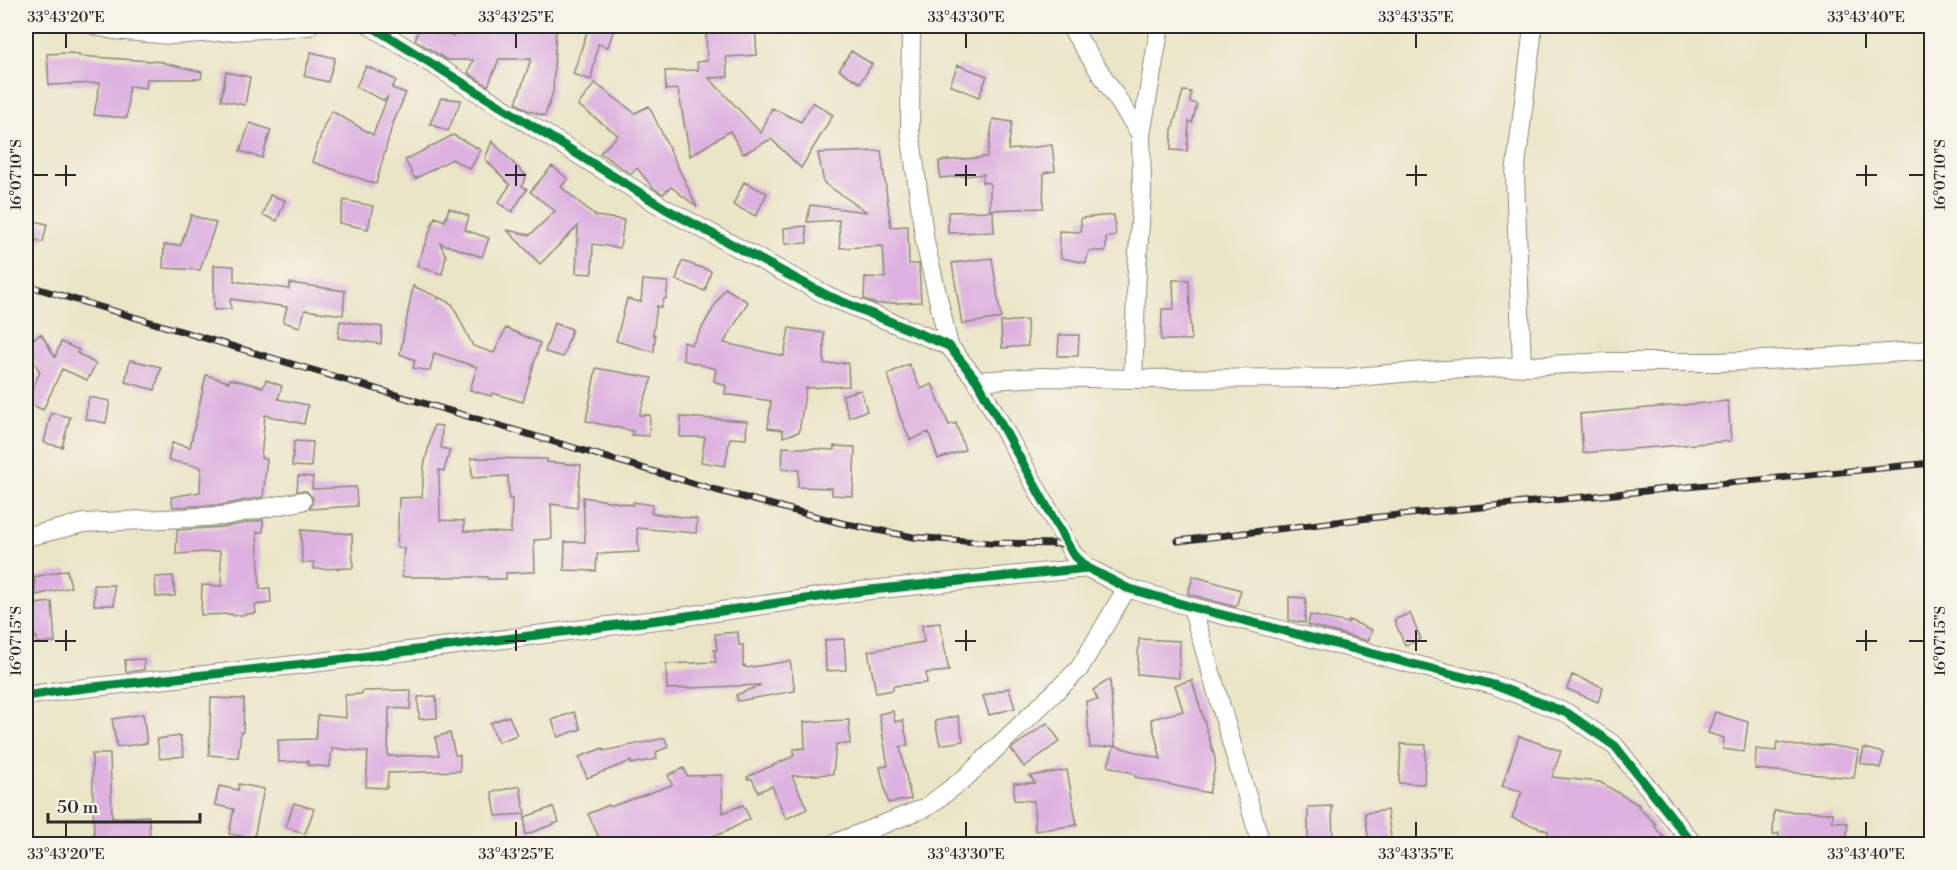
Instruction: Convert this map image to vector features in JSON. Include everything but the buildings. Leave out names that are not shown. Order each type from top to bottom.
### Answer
[{"type":"street","points":[[95,26],[171,35],[309,26]]},
{"type":"street","points":[[371,26],[666,209],[828,296],[949,346]]},
{"type":"street","points":[[911,26],[910,131],[925,242],[949,346],[977,381],[1073,554],[1088,568],[1127,588],[1494,685],[1567,713],[1615,746],[1693,844]]},
{"type":"street","points":[[1070,26],[1141,135]]},
{"type":"street","points":[[1134,379],[1142,193],[1141,135],[1160,26]]},
{"type":"street","points":[[1522,367],[1515,174],[1532,26]]},
{"type":"street","points":[[977,381],[1042,377],[1345,378],[1424,371],[1609,362],[1719,362],[1932,350]]},
{"type":"street","points":[[26,537],[84,522],[223,516],[302,501]]},
{"type":"street","points":[[26,696],[673,618],[861,591],[1088,568]]},
{"type":"street","points":[[833,844],[927,807],[965,778],[1079,669],[1127,588]]},
{"type":"street","points":[[1192,607],[1261,844]]},
{"type":"railway","points":[[26,285],[716,490],[841,523],[913,537],[990,543],[1068,544]]},
{"type":"railway","points":[[1178,541],[1369,518],[1932,463]]},
{"type":"cycle path","points":[[371,26],[666,209],[828,296],[949,346],[977,381],[1073,554],[1088,568],[1127,588],[1494,685],[1567,713],[1615,746],[1693,844]]},
{"type":"cycle path","points":[[26,696],[673,618],[861,591],[1088,568]]}]
